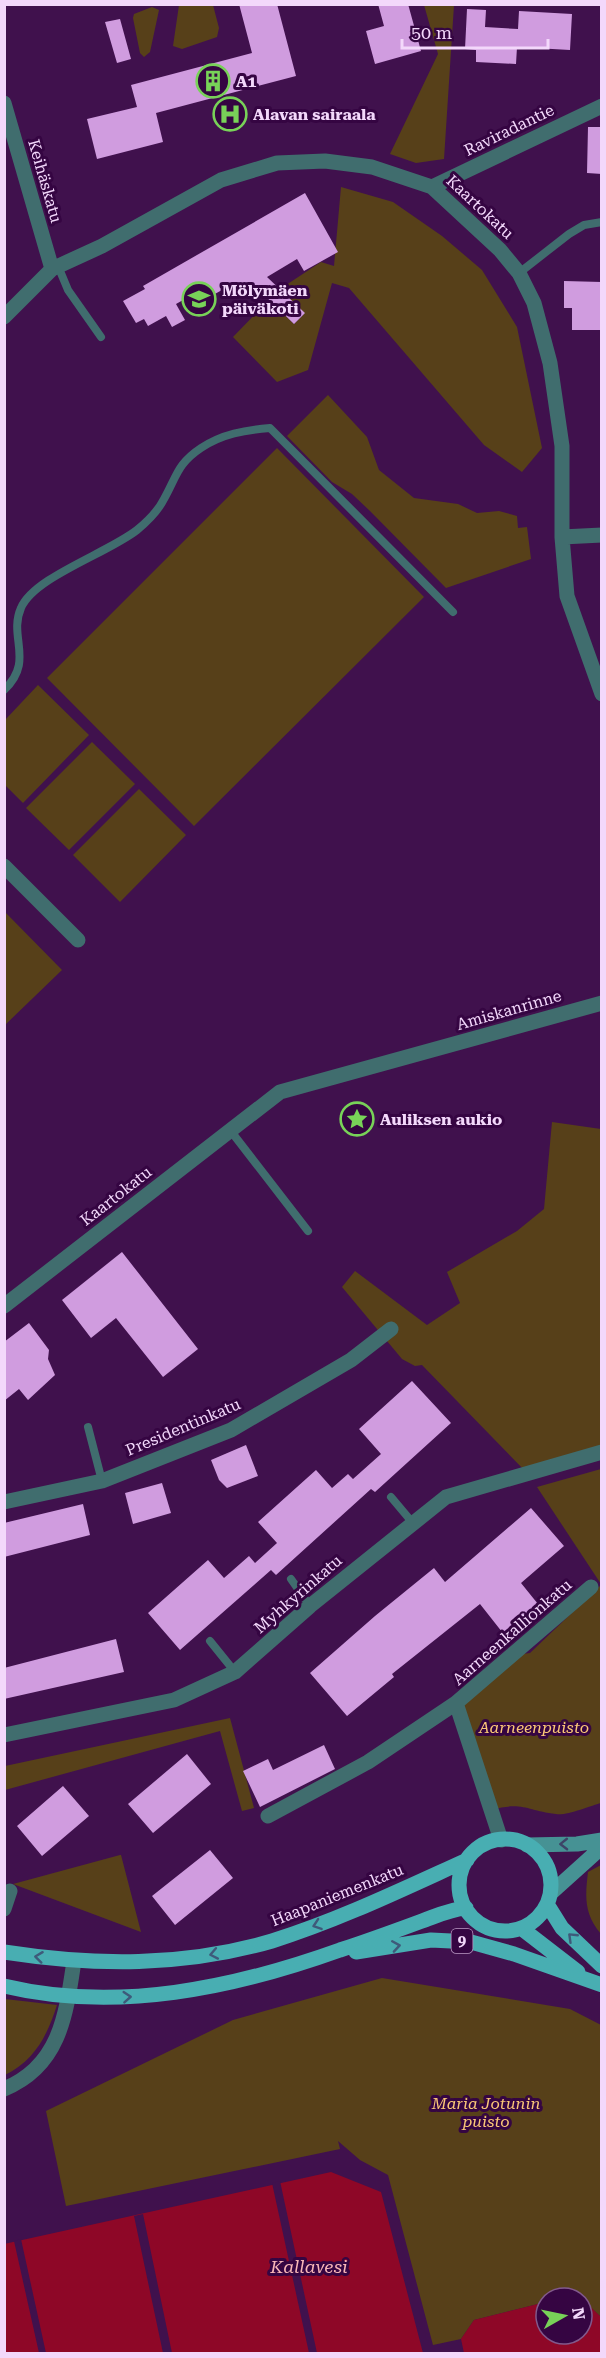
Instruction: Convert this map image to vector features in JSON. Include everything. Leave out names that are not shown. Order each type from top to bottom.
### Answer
[{"type":"main road","points":[[467,1860],[484,1845],[501,1840],[512,1840],[526,1845],[543,1859],[551,1880],[549,1898],[562,1928],[602,1966]]},
{"type":"main road","points":[[526,1845],[577,1844],[602,1840]]},
{"type":"main road","points":[[521,1928],[534,1921],[549,1898],[602,1847]]},
{"type":"main road","name":"9","points":[[467,1860],[460,1880],[460,1892],[466,1908],[476,1920],[492,1929],[509,1931],[521,1928],[584,1977]]},
{"type":"main road","name":"Haapaniemenkatu","points":[[4,1952],[102,1963],[155,1962],[213,1955],[271,1941],[330,1921],[467,1860]]},
{"type":"main road","name":"9","points":[[4,1986],[68,1996],[114,1998],[159,1995],[216,1985],[317,1958],[466,1908]]},
{"type":"main road","name":"9","points":[[317,1958],[431,1940],[453,1940],[487,1946],[602,1985]]},
{"type":"street","name":"Keihäskatu","points":[[4,103],[55,267]]},
{"type":"street","name":"Raviradantie","points":[[432,187],[602,106]]},
{"type":"street","name":"Kaartokatu","points":[[4,317],[55,267],[102,246],[220,180],[277,163],[325,161],[372,166],[432,187],[480,229],[519,273],[534,303],[544,333],[556,397],[563,476],[562,537],[567,596],[602,694]]},
{"type":"street","points":[[562,537],[602,536]]},
{"type":"street","points":[[4,866],[78,940]]},
{"type":"street","name":"Amiskanrinne","points":[[249,1115],[280,1092],[602,1003]]},
{"type":"street","name":"Kaartokatu","points":[[4,1306],[249,1115]]},
{"type":"street","name":"Presidentinkatu","points":[[4,1502],[102,1481],[231,1430],[351,1360],[391,1329]]},
{"type":"street","name":"Myhkyrinkatu","points":[[4,1735],[174,1700],[235,1672],[310,1606],[446,1497],[602,1452]]},
{"type":"street","name":"Aarneenkallionkatu","points":[[268,1816],[368,1762],[456,1703],[591,1587]]},
{"type":"street","name":"Aarneenkallionkatu","points":[[456,1703],[501,1840]]},
{"type":"street","points":[[4,1909],[10,1891]]},
{"type":"street","points":[[4,2089],[23,2082],[53,2047],[62,2024],[74,1961]]},
{"type":"lane","points":[[519,273],[569,234],[584,225],[602,222]]},
{"type":"lane","points":[[55,267],[68,290],[102,337]]},
{"type":"lane","points":[[4,690],[15,680],[20,661],[18,627],[20,609],[31,594],[50,579],[113,546],[138,529],[164,501],[181,464],[218,438],[245,430],[270,428],[453,612]]},
{"type":"lane","points":[[230,1130],[309,1231]]},
{"type":"lane","points":[[88,1427],[102,1481]]},
{"type":"lane","points":[[391,1497],[412,1522]]},
{"type":"lane","points":[[291,1579],[310,1606]]},
{"type":"lane","points":[[210,1641],[235,1672]]},
{"type":"green space","points":[[179,5],[213,5],[219,28],[217,37],[182,49],[173,46]]},
{"type":"green space","points":[[424,5],[454,5],[444,159],[416,163],[390,154],[438,54]]},
{"type":"green space","points":[[152,7],[159,10],[150,52],[144,57],[140,53],[133,18],[134,14]]},
{"type":"green space","points":[[341,187],[393,202],[442,236],[482,270],[517,327],[542,448],[522,472],[484,445],[349,288],[332,283],[308,370],[277,382],[233,337],[269,300],[294,324],[304,314],[280,289],[321,262],[334,266]]},
{"type":"green space","points":[[328,395],[367,437],[379,470],[414,498],[458,504],[477,513],[499,511],[517,516],[518,528],[527,527],[531,559],[446,588],[370,511],[352,494],[332,482],[287,436]]},
{"type":"green space","points":[[277,448],[424,597],[194,826],[47,678]]},
{"type":"green space","points":[[38,685],[89,735],[23,803],[5,785],[5,720]]},
{"type":"green space","points":[[92,742],[135,784],[69,850],[26,808]]},
{"type":"green space","points":[[139,789],[186,835],[120,902],[73,855]]},
{"type":"green space","points":[[5,912],[62,970],[5,1025]]},
{"type":"green space","points":[[552,1122],[601,1129],[601,1452],[526,1472],[422,1365],[415,1366],[402,1359],[342,1287],[355,1271],[427,1325],[460,1303],[447,1272],[517,1231],[544,1209]]},
{"type":"green space","points":[[602,1469],[601,1584],[537,1487]]},
{"type":"green space","name":"Aarneenpuisto","points":[[601,1585],[601,1803],[560,1814],[511,1806],[491,1810],[456,1703],[515,1655],[530,1653]]},
{"type":"green space","points":[[230,1718],[254,1808],[242,1811],[220,1731],[5,1790],[5,1766]]},
{"type":"green space","points":[[120,1855],[141,1932],[13,1884]]},
{"type":"green space","points":[[601,1865],[601,1934],[591,1919],[586,1889],[588,1872]]},
{"type":"green space","name":"Maria Jotunin puisto","points":[[382,1978],[570,2009],[601,2025],[601,2317],[594,2311],[594,2286],[534,2286],[534,2305],[474,2320],[461,2339],[433,2345],[388,2175],[360,2160],[338,2141],[340,2149],[66,2206],[46,2111],[233,2020]]},
{"type":"green space","points":[[5,1999],[57,2005],[49,2027],[38,2046],[24,2062],[5,2075]]},
{"type":"water","name":"Kallavesi","points":[[331,2172],[381,2192],[423,2353],[5,2353],[4,2244]]},
{"type":"water","points":[[534,2305],[534,2346],[594,2346],[594,2310],[601,2317],[601,2353],[464,2353],[461,2339],[474,2320]]},
{"type":"pier","points":[[280,2181],[317,2353],[309,2353],[272,2183]]},
{"type":"pier","points":[[143,2214],[172,2353],[163,2353],[134,2216]]},
{"type":"pier","points":[[21,2239],[46,2353],[39,2353],[14,2241]]},
{"type":"building","name":"A1","points":[[239,4],[277,4],[296,76],[156,113],[163,142],[97,159],[87,119],[137,107],[131,85],[252,53]]},
{"type":"building","points":[[378,4],[408,4],[421,51],[375,64],[366,31],[384,26]]},
{"type":"building","points":[[467,9],[486,10],[485,27],[518,29],[519,11],[572,14],[570,50],[517,47],[516,64],[476,62],[476,50],[465,49]]},
{"type":"building","points":[[120,19],[131,59],[117,63],[105,22]]},
{"type":"building","points":[[588,127],[602,127],[602,174],[587,173]]},
{"type":"building","points":[[305,193],[338,252],[304,271],[297,259],[267,277],[305,313],[294,324],[253,284],[236,294],[231,285],[213,295],[208,286],[176,304],[185,320],[172,327],[166,316],[148,326],[144,319],[136,323],[123,301],[145,289],[143,286]]},
{"type":"building","points":[[564,281],[602,282],[602,330],[572,330],[572,308],[564,308]]},
{"type":"building","points":[[122,1252],[198,1349],[163,1377],[116,1318],[91,1338],[62,1300]]},
{"type":"building","points":[[29,1323],[49,1350],[48,1359],[55,1375],[28,1400],[19,1389],[4,1401],[4,1342]]},
{"type":"building","points":[[412,1381],[451,1423],[375,1492],[371,1489],[276,1575],[271,1570],[180,1650],[148,1613],[208,1560],[224,1578],[249,1556],[255,1563],[277,1543],[258,1522],[316,1470],[332,1488],[348,1474],[353,1479],[381,1454],[359,1429]]},
{"type":"building","points":[[246,1445],[258,1476],[227,1488],[219,1480],[211,1460]]},
{"type":"building","points":[[162,1483],[171,1513],[133,1524],[125,1493]]},
{"type":"building","points":[[83,1504],[90,1535],[4,1557],[4,1523]]},
{"type":"building","points":[[531,1508],[564,1546],[521,1583],[542,1609],[506,1637],[480,1604],[392,1674],[394,1677],[347,1716],[310,1673],[434,1568],[445,1582]]},
{"type":"building","points":[[116,1639],[124,1672],[4,1699],[4,1668]]},
{"type":"building","points":[[324,1745],[335,1769],[260,1807],[243,1771],[268,1759],[273,1770]]},
{"type":"building","points":[[187,1754],[211,1784],[153,1833],[128,1804]]},
{"type":"building","points":[[63,1786],[89,1816],[42,1856],[17,1826]]},
{"type":"building","points":[[210,1850],[233,1878],[175,1925],[152,1896]]},
{"type":"place","name":"A1","points":[[213,81]]},
{"type":"place","name":"Alavan sairaala","points":[[230,114]]},
{"type":"place","name":"Mölymäen päiväkoti","points":[[199,299]]},
{"type":"place","name":"Auliksen aukio","points":[[357,1119]]}]
